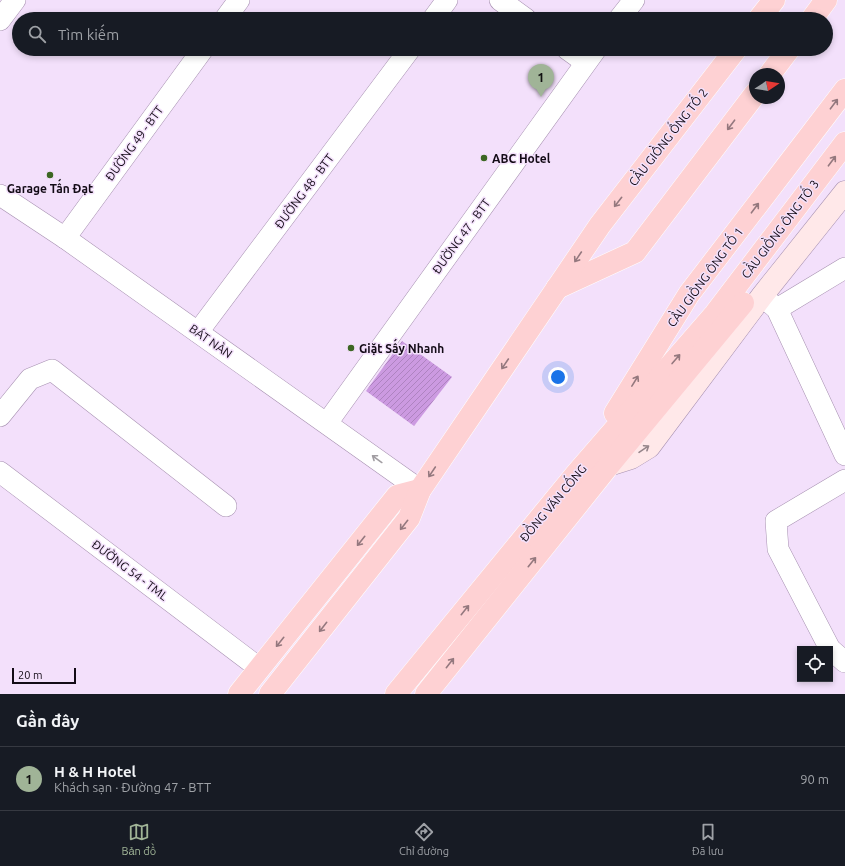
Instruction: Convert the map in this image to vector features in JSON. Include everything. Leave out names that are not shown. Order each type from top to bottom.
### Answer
[{"type":"main road","points":[[765,12],[774,0]]},
{"type":"main road","points":[[817,12],[826,0]]},
{"type":"main road","name":"CẦU GIỒNG ỐNG TỐ 2","points":[[557,288],[600,225],[731,56]]},
{"type":"main road","points":[[775,68],[784,56]]},
{"type":"main road","name":"CẦU GIỒNG ÔNG TỐ 1","points":[[577,473],[689,294],[845,90]]},
{"type":"main road","points":[[270,694],[409,518],[420,490],[557,288],[635,252],[749,102]]},
{"type":"main road","name":"CẦU GIỒNG ÔNG TỐ 3","points":[[721,319],[845,143]]},
{"type":"main road","name":"CẦU GIỒNG ÔNG TỐ 3","points":[[721,319],[845,168]]},
{"type":"main road","name":"ĐỒNG VĂN CỐNG","points":[[426,694],[609,465],[721,319]]},
{"type":"main road","name":"ĐỒNG VĂN CỐNG","points":[[396,694],[577,473],[721,319]]},
{"type":"main road","points":[[577,473],[609,465]]},
{"type":"main road","points":[[239,694],[397,496],[420,490]]},
{"type":"street","points":[[0,20],[15,0]]},
{"type":"street","points":[[230,12],[239,0]]},
{"type":"street","points":[[438,12],[447,0]]},
{"type":"street","points":[[500,0],[516,12]]},
{"type":"street","points":[[625,12],[634,0]]},
{"type":"street","name":"ĐƯỜNG 49 - BTT","points":[[65,238],[198,56]]},
{"type":"street","name":"ĐƯỜNG 48 - BTT","points":[[198,332],[405,56]]},
{"type":"street","name":"ĐƯỜNG 47 - BTT","points":[[327,423],[591,56]]},
{"type":"street","points":[[609,465],[631,458],[649,447],[769,303],[845,192]]},
{"type":"street","name":"BÁT NÀN","points":[[0,195],[65,238],[420,490]]},
{"type":"street","points":[[769,303],[845,268]]},
{"type":"street","points":[[769,303],[845,456]]},
{"type":"street","points":[[0,416],[30,379],[52,370],[226,506]]},
{"type":"street","name":"ĐƯỜNG 54 - TML","points":[[0,472],[259,668]]},
{"type":"street","points":[[845,480],[776,521],[778,549],[830,649],[845,662]]},
{"type":"building","points":[[402,341],[452,377],[414,426],[366,391]]},
{"type":"place","name":"H & H Hotel","points":[[541,97]]},
{"type":"place","name":"ABC Hotel","points":[[484,158]]},
{"type":"place","name":"Garage Tấn Đạt","points":[[50,175]]},
{"type":"place","name":"Giặt Sấy Nhanh","points":[[351,348]]}]
